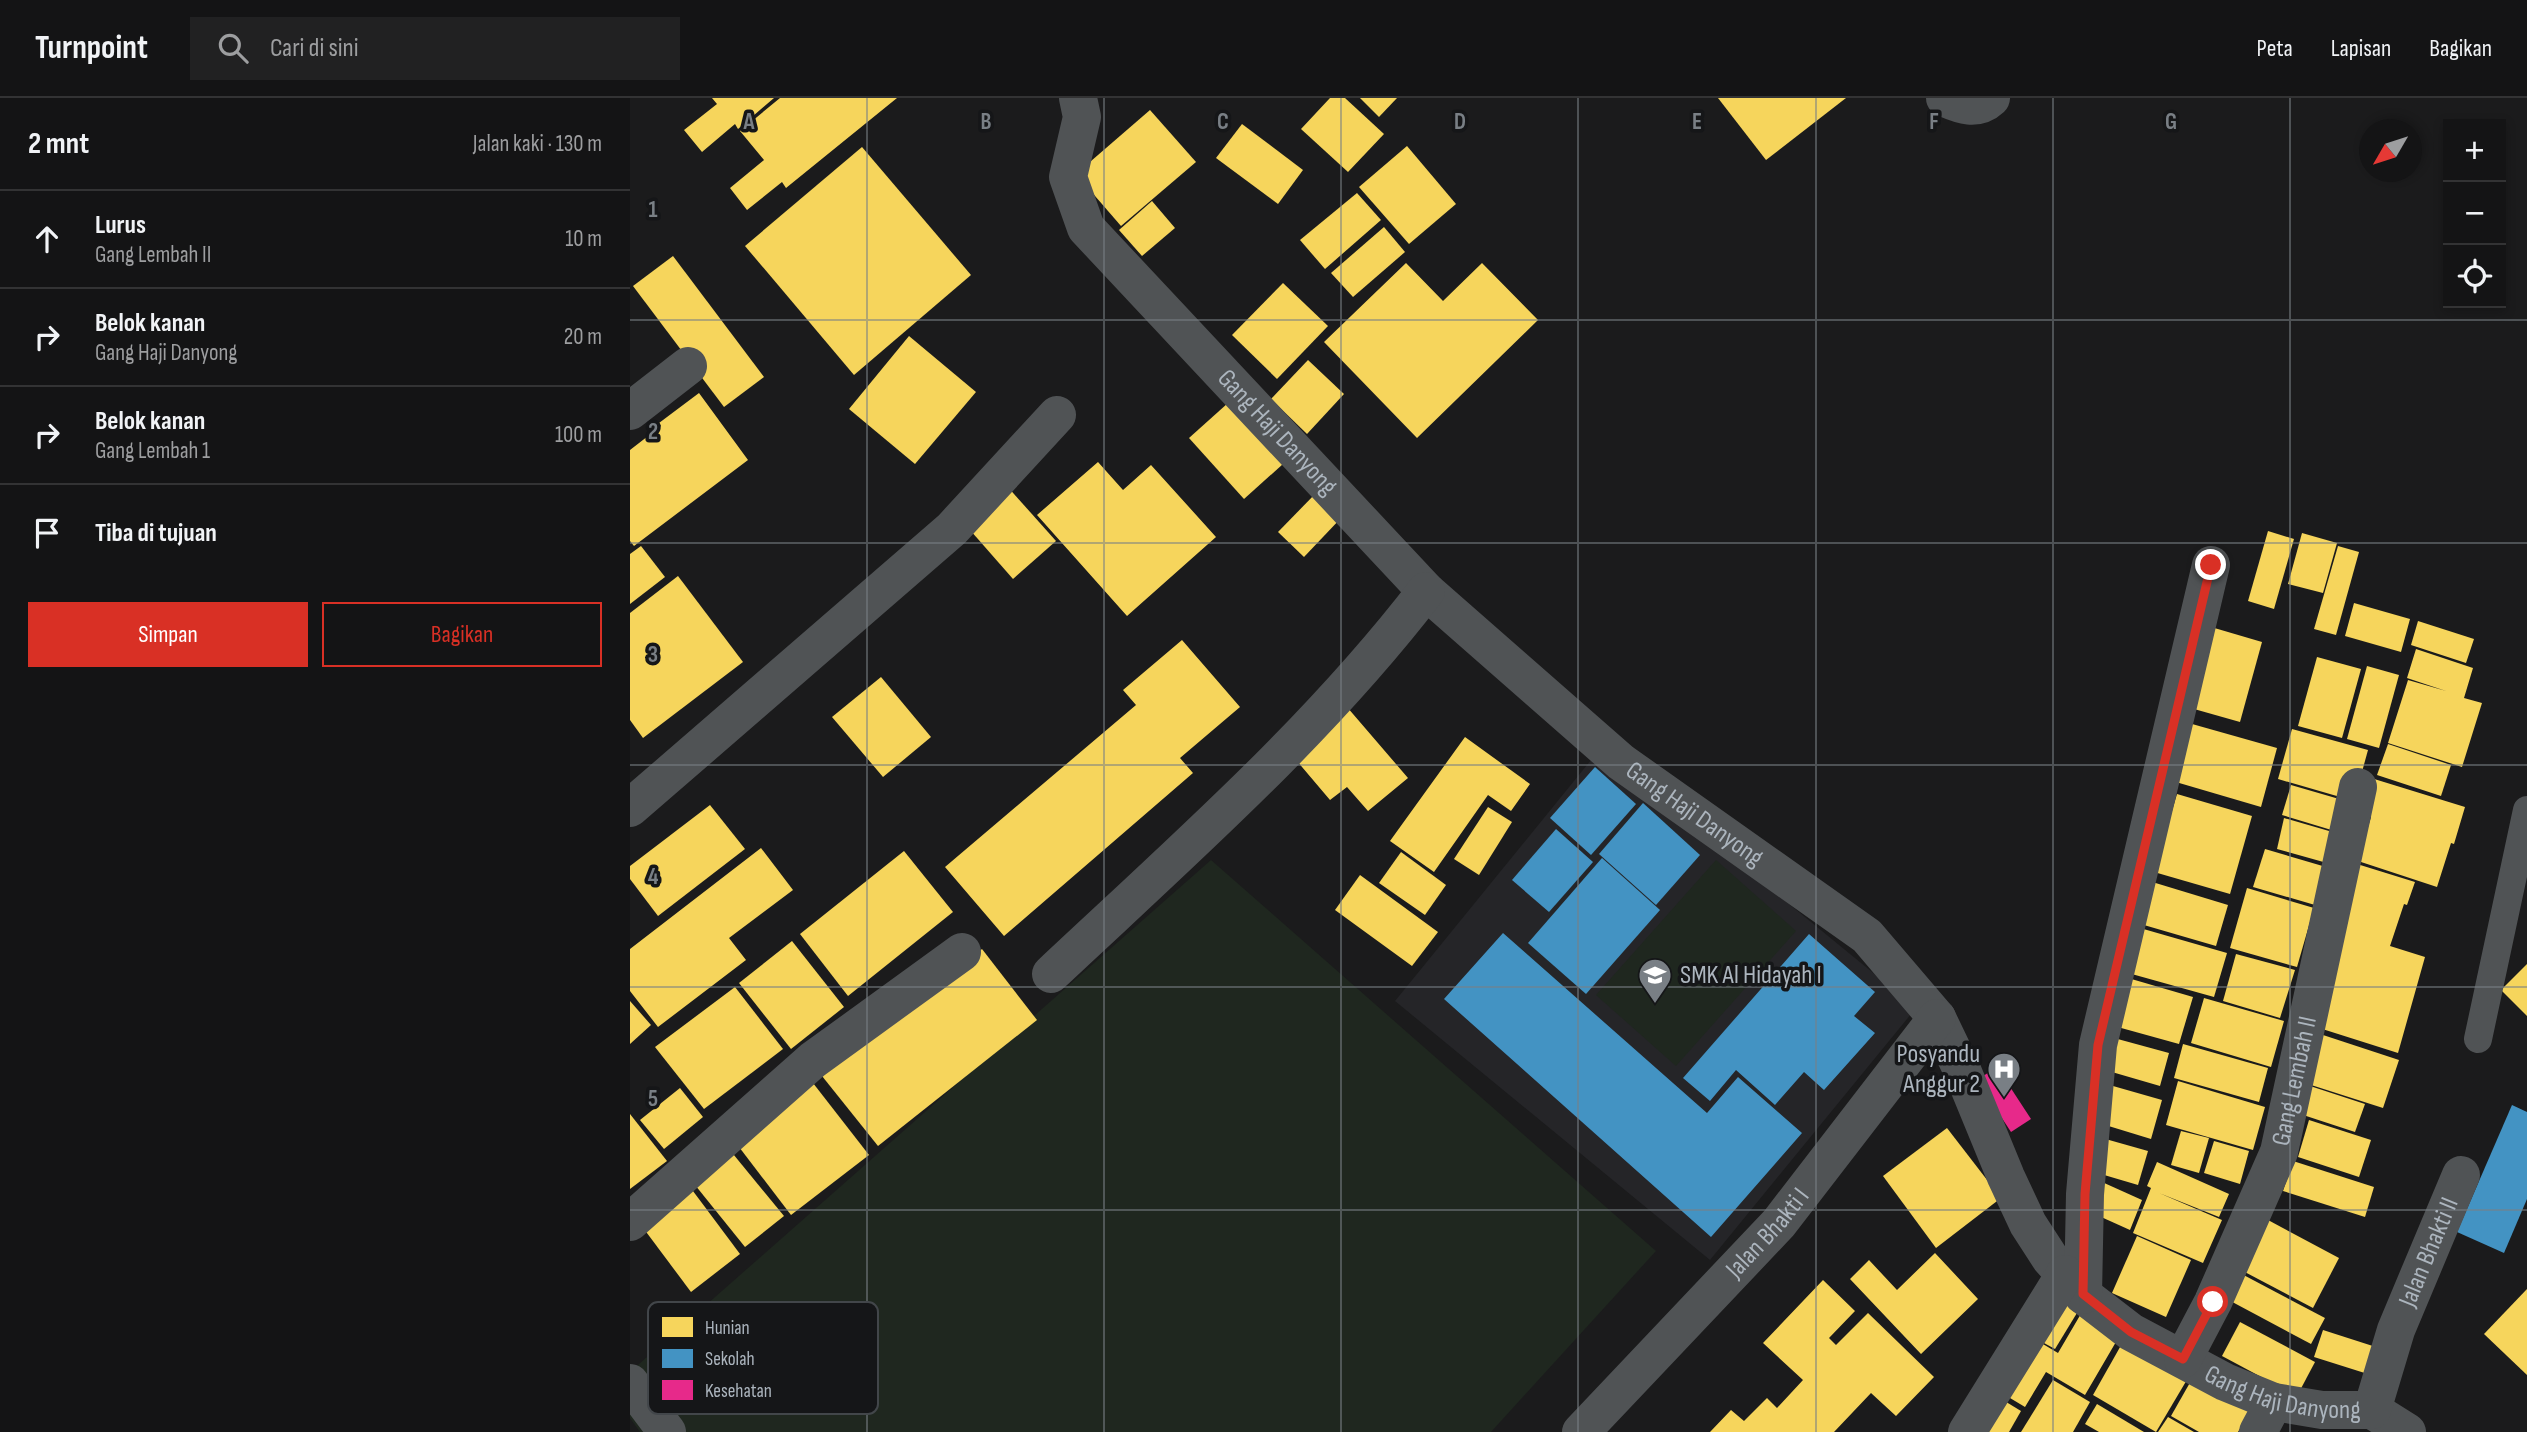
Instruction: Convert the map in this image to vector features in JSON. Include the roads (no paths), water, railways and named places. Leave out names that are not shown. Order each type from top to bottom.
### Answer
[{"type":"street","name":"Gang Haji Danyong","points":[[1078,98],[1082,117],[1068,177],[1086,228],[1426,591],[1621,762],[1867,936],[1937,1018],[2028,1224],[2050,1258],[2074,1284],[2131,1332],[2225,1382],[2266,1417],[2322,1410],[2389,1425]]},
{"type":"street","points":[[1945,98],[1963,107],[1985,103],[1991,98]]},
{"type":"street","points":[[630,411],[688,366]]},
{"type":"street","points":[[630,808],[952,529],[1057,415]]},
{"type":"street","points":[[1967,1432],[2074,1284],[2098,1045],[2211,565]]},
{"type":"street","points":[[1051,974],[1273,765],[1401,624],[1426,591]]},
{"type":"street","name":"Gang Lembah II","points":[[2183,1359],[2213,1302],[2279,1152],[2358,787]]},
{"type":"street","points":[[630,1222],[813,1060],[962,953]]},
{"type":"street","name":"Jalan Bhakti I","points":[[1581,1432],[1779,1223],[1937,1018]]},
{"type":"street","name":"Jalan Bhakti II","points":[[2389,1425],[2396,1330],[2461,1175]]},
{"type":"street","points":[[630,1383],[648,1407]]},
{"type":"street","points":[[653,1414],[667,1432]]},
{"type":"lane","points":[[2478,1039],[2527,810]]},
{"type":"place","name":"SMK Al Hidayah I","points":[[1655,1005]]},
{"type":"place","name":"Posyandu Anggur 2","points":[[2004,1099]]}]
